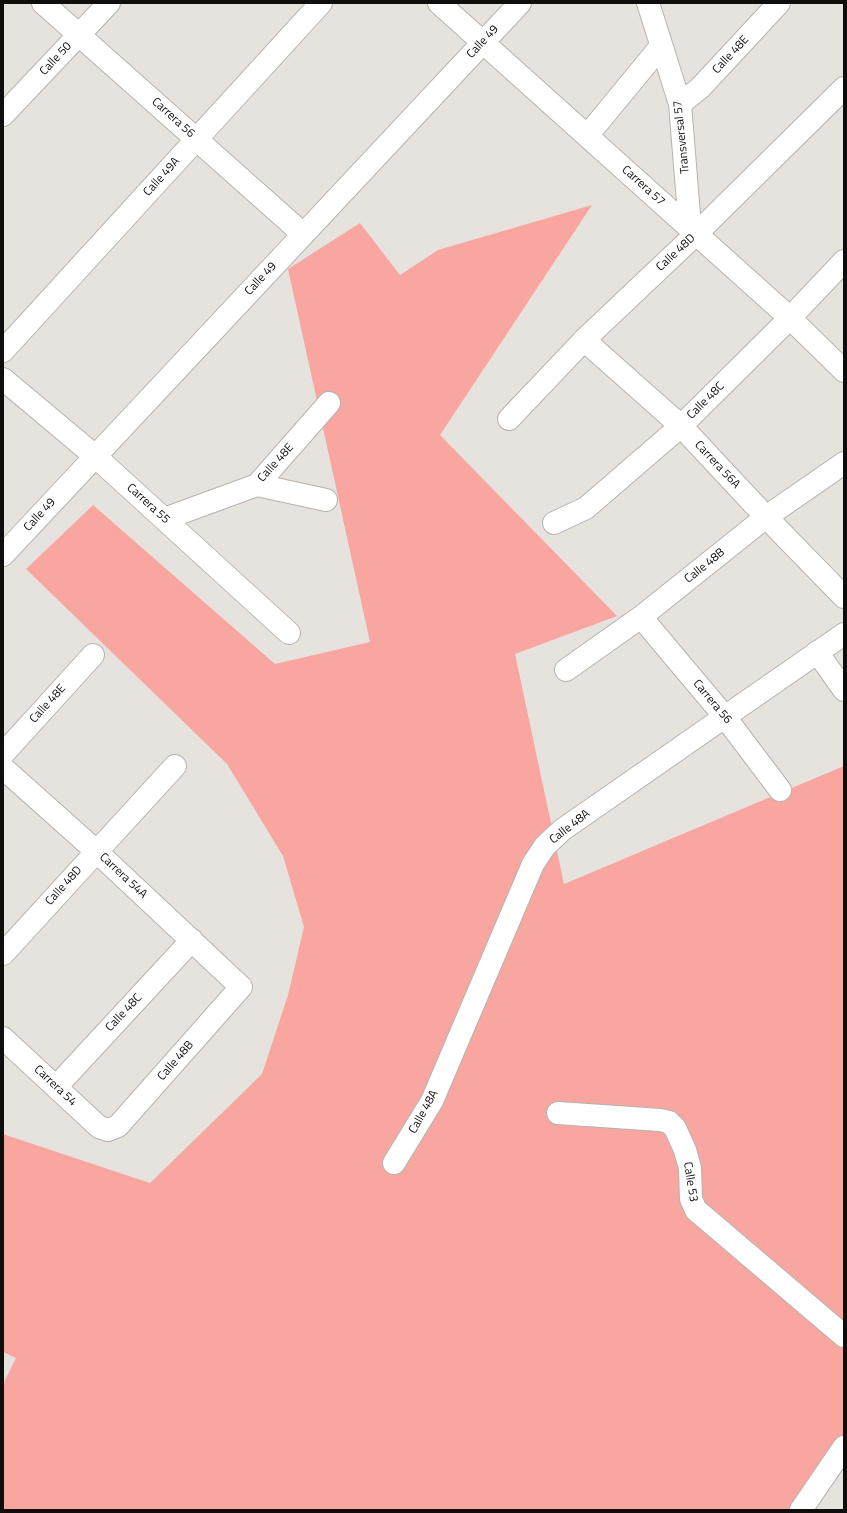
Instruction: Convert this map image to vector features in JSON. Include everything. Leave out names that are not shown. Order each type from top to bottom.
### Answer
[{"type":"street","name":"Carrera 56","points":[[44,3],[303,234]]},
{"type":"street","name":"Calle 50","points":[[3,115],[109,3]]},
{"type":"street","name":"Calle 49A","points":[[3,351],[196,138],[321,3]]},
{"type":"street","name":"Carrera 57","points":[[439,3],[790,318],[844,371]]},
{"type":"street","name":"Calle 49","points":[[3,555],[520,3]]},
{"type":"street","name":"Transversal 57","points":[[648,3],[680,104],[693,231]]},
{"type":"street","name":"Calle 48E","points":[[680,104],[700,88],[777,4]]},
{"type":"street","points":[[588,136],[661,46]]},
{"type":"street","name":"Calle 48D","points":[[509,419],[584,340],[693,231],[844,88]]},
{"type":"street","name":"Calle 48C","points":[[554,523],[586,508],[681,426],[790,318],[844,261]]},
{"type":"street","name":"Carrera 56A","points":[[584,340],[681,426],[766,517],[844,597]]},
{"type":"street","name":"Carrera 55","points":[[3,379],[95,456],[289,633]]},
{"type":"street","name":"Calle 48E","points":[[164,519],[257,485],[330,404]]},
{"type":"street","name":"Calle 48B","points":[[566,670],[641,617],[766,517],[844,463]]},
{"type":"street","points":[[257,485],[326,500]]},
{"type":"street","name":"Carrera 56","points":[[641,617],[726,717],[780,790]]},
{"type":"street","name":"Calle 48A","points":[[394,1163],[432,1101],[534,864],[545,846],[562,830],[844,634]]},
{"type":"street","points":[[817,652],[844,690]]},
{"type":"street","name":"Calle 48E","points":[[3,754],[92,655]]},
{"type":"street","name":"Calle 48D","points":[[3,954],[174,766]]},
{"type":"street","name":"Carrera 54A","points":[[3,768],[96,851],[241,987]]},
{"type":"street","name":"Calle 48C","points":[[56,1087],[192,940]]},
{"type":"street","name":"Calle 48B","points":[[108,1130],[118,1126],[241,987]]},
{"type":"street","name":"Carrera 54","points":[[3,1038],[99,1127],[108,1130]]},
{"type":"street","name":"Calle 53","points":[[558,1113],[660,1120],[669,1122],[675,1128],[685,1150],[690,1168],[691,1199],[696,1210],[844,1336]]},
{"type":"street","points":[[801,1510],[844,1447]]},
{"type":"shaded area","points":[[592,205],[440,435],[617,616],[515,654],[564,884],[844,766],[844,1440],[797,1510],[3,1510],[3,1384],[16,1358],[3,1352],[3,1134],[150,1183],[262,1074],[288,995],[304,927],[283,856],[227,764],[26,569],[93,505],[275,664],[370,642],[288,269],[360,223],[400,275],[438,250]]}]
